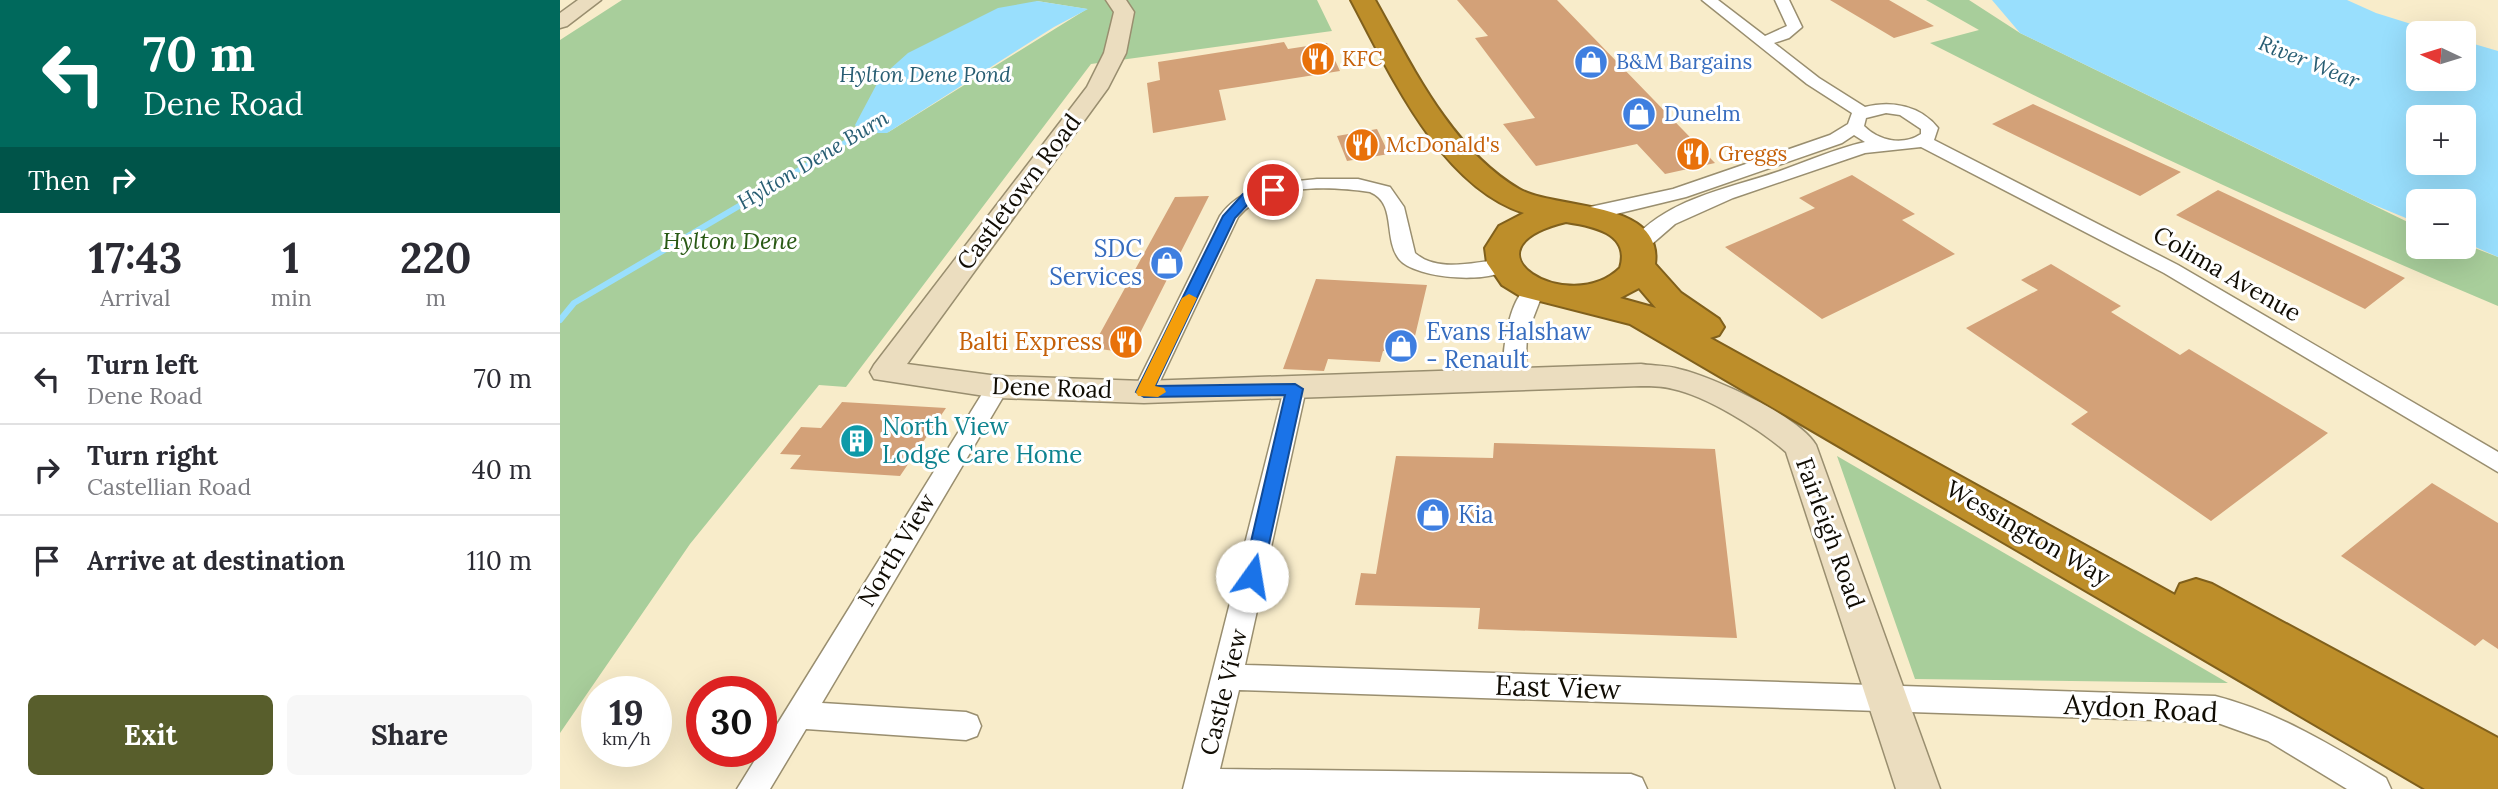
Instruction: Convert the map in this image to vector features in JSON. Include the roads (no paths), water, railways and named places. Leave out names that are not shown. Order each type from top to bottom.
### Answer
[{"type":"highway","name":"Wessington Way","points":[[1342,0],[1426,144],[1505,250],[1520,284],[1643,316],[2475,789]]},
{"type":"highway","name":"Wessington Way","points":[[1363,0],[1455,145],[1487,180],[1509,196],[1533,206],[1573,213],[1623,229],[1669,301],[1700,324],[2498,765]]},
{"type":"highway","points":[[1505,250],[1531,220],[1573,213]]},
{"type":"highway","points":[[1553,294],[1597,294],[1620,285],[1638,256]]},
{"type":"street","points":[[560,22],[591,0]]},
{"type":"street","name":"Castletown Road","points":[[885,372],[1097,88],[1117,43],[1124,12],[1116,0]]},
{"type":"street","points":[[1709,0],[1860,119],[1866,137],[1889,145]]},
{"type":"street","points":[[1760,41],[1784,35],[1795,27],[1791,13],[1782,0]]},
{"type":"street","points":[[1573,213],[1630,208],[1680,194],[1836,139],[1860,119],[1887,108],[1922,119],[1930,128],[1929,136],[1923,141],[1909,145],[1863,147],[1695,208],[1658,226],[1638,256]]},
{"type":"street","name":"Colima Avenue","points":[[1923,141],[2171,269],[2498,463]]},
{"type":"street","points":[[1144,392],[1229,216],[1248,197],[1300,186],[1362,186],[1383,190],[1395,203],[1404,251],[1412,262],[1436,271],[1461,272],[1505,250]]},
{"type":"street","points":[[1514,380],[1512,346],[1519,319],[1553,294]]},
{"type":"street","name":"Dene Road","points":[[885,372],[998,387],[1144,392],[1514,380]]},
{"type":"street","name":"Fairleigh Road","points":[[1514,380],[1641,375],[1675,378],[1706,388],[1785,433],[1799,445],[1807,461],[1918,789]]},
{"type":"street","name":"North View","points":[[753,789],[800,715],[924,503],[998,387]]},
{"type":"street","name":"Castle View","points":[[1200,786],[1295,389]]},
{"type":"street","name":"East View","points":[[1228,677],[1887,696]]},
{"type":"street","name":"Aydon Road","points":[[1887,696],[2215,709],[2247,716],[2288,735],[2375,789]]},
{"type":"street","points":[[800,715],[966,726]]},
{"type":"street","points":[[1200,786],[1631,789]]},
{"type":"water","name":"River Wear","points":[[1992,0],[2347,0],[2406,22],[2406,91],[2476,91],[2476,45],[2498,51],[2498,257],[2476,247],[2476,189],[2406,189],[2406,218],[2367,202],[2020,33]]},
{"type":"water","name":"Hylton Dene Pond","points":[[1037,1],[1088,9],[1054,27],[887,133],[861,133],[855,125],[880,78],[908,53],[998,8]]},
{"type":"waterway","name":"Hylton Dene Burn","points":[[753,197],[868,129]]},
{"type":"waterway","name":"Hylton Dene Burn","points":[[560,320],[574,303],[756,196]]},
{"type":"place","name":"KFC","points":[[1318,59]]},
{"type":"place","name":"B&M Bargains","points":[[1591,62]]},
{"type":"place","name":"Dunelm","points":[[1639,114]]},
{"type":"place","name":"McDonald's","points":[[1362,145]]},
{"type":"place","name":"Greggs","points":[[1693,154]]},
{"type":"place","name":"SDC Services","points":[[1167,263]]},
{"type":"place","name":"Balti Express","points":[[1126,342]]},
{"type":"place","name":"Evans Halshaw - Renault","points":[[1401,346]]},
{"type":"place","name":"North View Lodge Care Home","points":[[857,441]]},
{"type":"place","name":"Kia","points":[[1433,515]]},
{"type":"park label","name":"Hylton Dene","points":[[730,241]]}]
